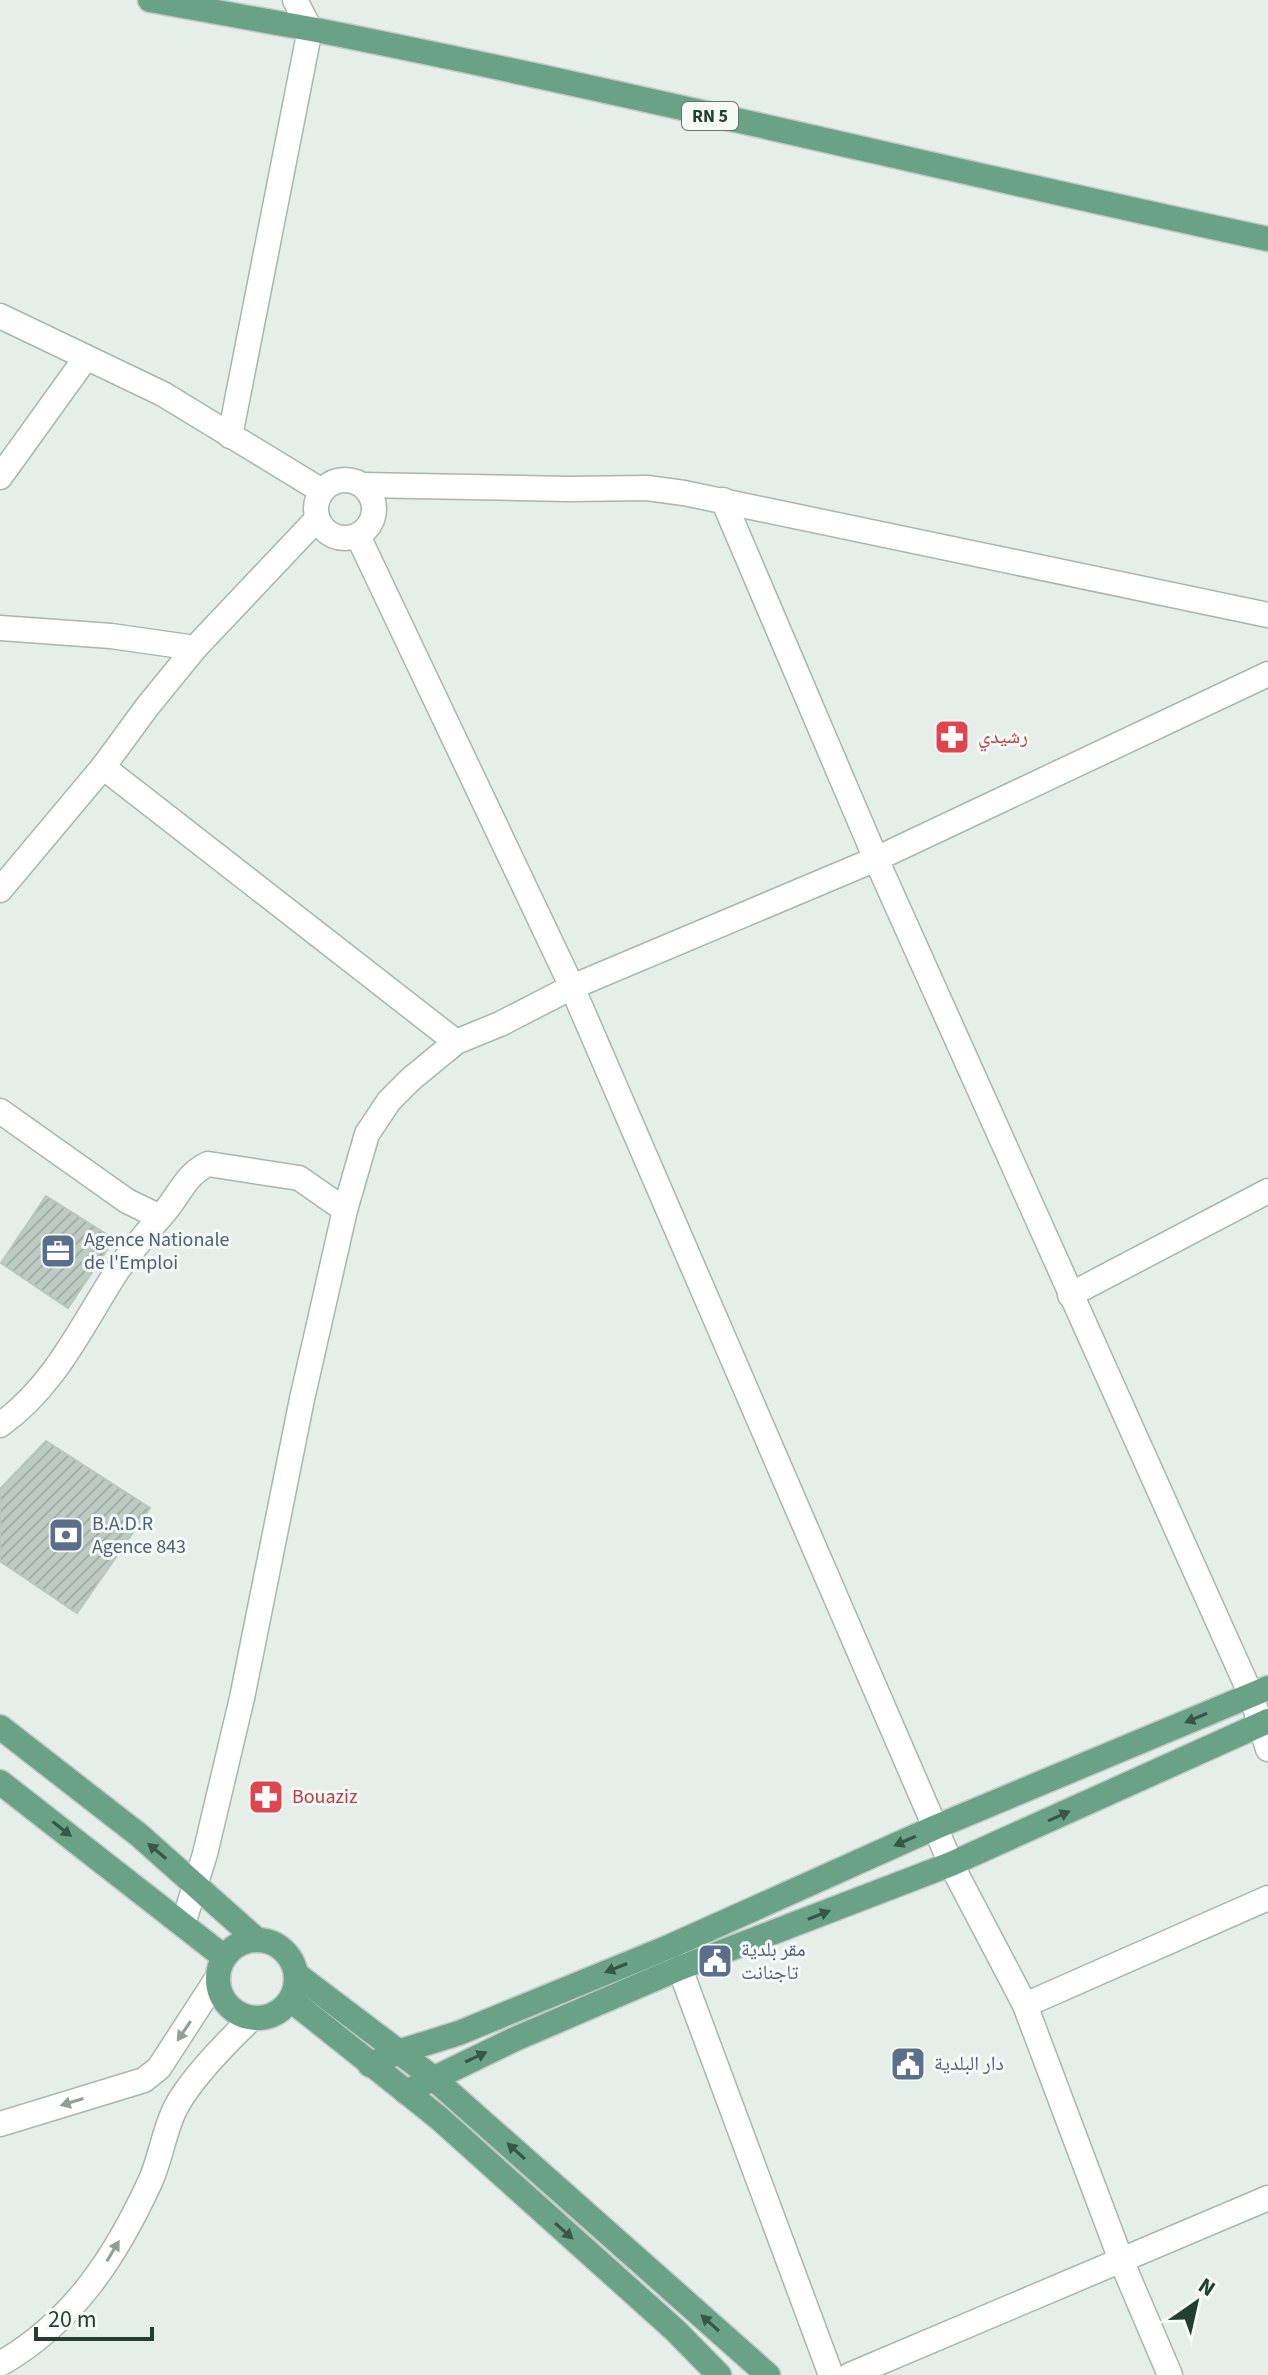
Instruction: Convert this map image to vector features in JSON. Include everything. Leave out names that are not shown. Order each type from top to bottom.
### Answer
[{"type":"main road","name":"RN 5","points":[[150,0],[310,29],[1268,239]]},
{"type":"main road","points":[[406,2092],[936,1827],[1260,1692]]},
{"type":"main road","points":[[370,2065],[398,2052],[951,1864],[1264,1723]]},
{"type":"main road","points":[[0,1727],[139,1835],[257,1940]]},
{"type":"main road","points":[[0,1782],[183,1924],[221,1967],[224,2000],[241,2016],[267,2018],[291,2000],[296,1988],[292,1961],[283,1950],[271,1943],[257,1940],[245,1942],[221,1967]]},
{"type":"main road","points":[[296,1974],[432,2077],[768,2375]]},
{"type":"main road","points":[[291,2000],[439,2118],[676,2331],[719,2375]]},
{"type":"street","points":[[230,436],[310,29],[295,0]]},
{"type":"street","points":[[0,316],[163,394],[322,491]]},
{"type":"street","points":[[0,477],[85,359]]},
{"type":"street","points":[[363,485],[373,499],[371,525],[358,536],[346,539],[323,529],[317,519],[317,499],[328,484],[346,479],[363,485],[647,488],[723,500],[1268,615]]},
{"type":"street","points":[[723,500],[876,859],[1070,1295],[1260,1692],[1268,1749]]},
{"type":"street","points":[[0,890],[8,866],[103,767],[195,648],[317,519]]},
{"type":"street","points":[[358,536],[572,987],[951,1864],[1025,2005],[1121,2260],[1170,2375]]},
{"type":"street","points":[[0,628],[111,636],[195,648]]},
{"type":"street","points":[[183,1924],[197,1884],[242,1698],[302,1399],[345,1210],[367,1134],[389,1101],[456,1042],[500,1024],[572,987],[876,859],[1268,674]]},
{"type":"street","points":[[103,767],[456,1042]]},
{"type":"street","points":[[0,1111],[127,1201],[160,1217]]},
{"type":"street","points":[[0,1425],[13,1415],[66,1356],[118,1271],[197,1169],[208,1164],[299,1178],[345,1210]]},
{"type":"street","points":[[1070,1295],[1268,1191]]},
{"type":"street","points":[[1025,2005],[1268,1898]]},
{"type":"street","points":[[676,1957],[831,2375]]},
{"type":"street","points":[[0,2124],[144,2080],[159,2068],[221,1967]]},
{"type":"street","points":[[0,2364],[59,2323],[89,2290],[150,2182],[175,2110],[184,2094],[252,2018]]},
{"type":"street","points":[[850,2375],[1268,2198]]},
{"type":"building","name":"Agence Nationale de l'Emploi","points":[[46,1196],[114,1239],[68,1308],[1,1263]]},
{"type":"building","name":"B.A.D.R Agence 843","points":[[46,1441],[150,1508],[77,1613],[0,1561],[0,1489]]},
{"type":"place","name":"رشيدي","points":[[952,737]]},
{"type":"place","name":"Agence Nationale de l'Emploi","points":[[58,1251]]},
{"type":"place","name":"B.A.D.R Agence 843","points":[[66,1535]]},
{"type":"place","name":"Bouaziz","points":[[266,1797]]},
{"type":"place","name":"مقر بلدية تاجنانت","points":[[715,1961]]},
{"type":"place","name":"دار البلدية","points":[[908,2064]]}]
